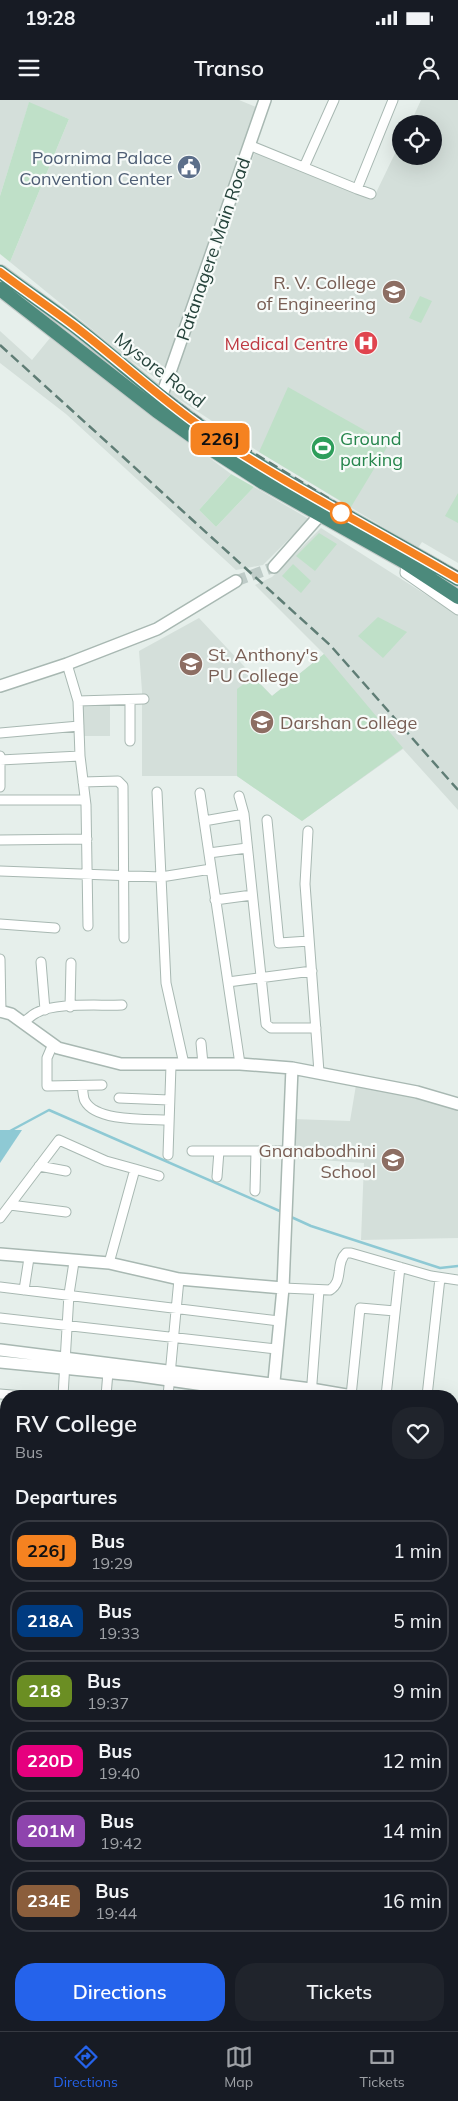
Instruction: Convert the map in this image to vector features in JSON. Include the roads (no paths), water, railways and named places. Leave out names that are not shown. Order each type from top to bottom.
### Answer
[{"type":"highway","name":"Mysore Road","points":[[0,272],[74,326],[161,398],[205,430],[308,495],[411,550],[458,579]]},
{"type":"highway","name":"Mysore Road","points":[[0,289],[187,432],[264,483],[406,563],[458,597]]},
{"type":"street","name":"Patanagere Main Road","points":[[161,398],[265,100]]},
{"type":"street","points":[[304,167],[334,100]]},
{"type":"street","points":[[357,188],[393,100]]},
{"type":"street","points":[[249,145],[371,194]]},
{"type":"street","points":[[274,567],[320,514]]},
{"type":"street","points":[[406,563],[405,573],[458,610]]},
{"type":"street","points":[[0,686],[67,664],[157,629],[236,580]]},
{"type":"street","points":[[67,664],[78,701],[80,756],[87,839],[88,926]]},
{"type":"street","points":[[78,701],[144,699]]},
{"type":"street","points":[[130,700],[130,741]]},
{"type":"street","points":[[0,733],[79,726]]},
{"type":"street","points":[[0,787],[0,758],[80,756]]},
{"type":"street","points":[[83,782],[118,781],[123,786],[124,938]]},
{"type":"street","points":[[157,792],[166,983],[184,1064]]},
{"type":"street","points":[[200,793],[240,1064]]},
{"type":"street","points":[[239,796],[244,814],[266,1024],[271,1028],[316,1028]]},
{"type":"street","points":[[0,800],[85,800]]},
{"type":"street","points":[[204,821],[244,814]]},
{"type":"street","points":[[267,820],[279,943],[310,941]]},
{"type":"street","points":[[308,831],[305,872],[319,1072]]},
{"type":"street","points":[[0,840],[87,839]]},
{"type":"street","points":[[208,854],[247,848]]},
{"type":"street","points":[[0,871],[161,877],[210,869]]},
{"type":"street","points":[[215,900],[252,895]]},
{"type":"street","points":[[0,924],[55,928]]},
{"type":"street","points":[[0,959],[1,1012],[11,1014],[24,1022],[58,1048],[121,1064],[240,1064],[292,1068],[417,1092],[458,1104]]},
{"type":"street","points":[[41,962],[45,1010]]},
{"type":"street","points":[[70,1007],[71,963]]},
{"type":"street","points":[[228,982],[312,972]]},
{"type":"street","points":[[24,1022],[37,1012],[45,1010],[122,1005]]},
{"type":"street","points":[[201,1043],[203,1064]]},
{"type":"street","points":[[53,1044],[47,1058],[47,1086],[102,1085]]},
{"type":"street","points":[[168,1155],[171,1065]]},
{"type":"street","points":[[273,1390],[283,1288],[292,1068]]},
{"type":"street","points":[[82,1086],[85,1102],[98,1113],[121,1117],[168,1120]]},
{"type":"street","points":[[119,1098],[169,1100]]},
{"type":"street","points":[[0,1218],[59,1140],[106,1161],[159,1176]]},
{"type":"street","points":[[192,1151],[290,1150]]},
{"type":"street","points":[[217,1177],[219,1151]]},
{"type":"street","points":[[255,1191],[256,1151]]},
{"type":"street","points":[[39,1166],[66,1171]]},
{"type":"street","points":[[109,1263],[135,1170]]},
{"type":"street","points":[[10,1205],[66,1212]]},
{"type":"street","points":[[0,1254],[74,1262],[109,1263],[179,1279],[330,1290],[339,1279],[342,1258],[346,1253],[440,1278],[458,1280]]},
{"type":"street","points":[[24,1290],[29,1258]]},
{"type":"street","points":[[64,1390],[69,1294],[74,1262]]},
{"type":"street","points":[[387,1390],[400,1267]]},
{"type":"street","points":[[428,1390],[440,1278]]},
{"type":"street","points":[[169,1390],[179,1279]]},
{"type":"street","points":[[0,1287],[177,1307],[279,1321]]},
{"type":"street","points":[[311,1390],[319,1290]]},
{"type":"street","points":[[352,1390],[360,1308],[395,1311]]},
{"type":"street","points":[[0,1318],[68,1324],[276,1349]]},
{"type":"street","points":[[0,1350],[66,1362],[260,1390]]},
{"type":"street","points":[[0,1362],[66,1362],[108,1372],[170,1376]]},
{"type":"street","points":[[106,1390],[108,1372]]},
{"type":"water","points":[[0,1130],[22,1130],[0,1163]]},
{"type":"waterway","points":[[10,1131],[49,1110],[282,1212]]},
{"type":"waterway","points":[[289,1216],[311,1226],[440,1268],[458,1266]]},
{"type":"tunnel","points":[[236,581],[274,567]]},
{"type":"railway","points":[[0,271],[211,427],[361,518],[458,572]]},
{"type":"railway","points":[[0,345],[330,645],[458,790]]},
{"type":"place","name":"Poornima Palace Convention Center","points":[[189,167]]},
{"type":"place","name":"R. V. College of Engineering","points":[[394,292]]},
{"type":"place","name":"Medical Centre","points":[[366,343]]},
{"type":"place","name":"Ground parking","points":[[323,448]]},
{"type":"place","name":"St. Anthony's PU College","points":[[191,664]]},
{"type":"place","name":"Darshan College","points":[[262,722]]},
{"type":"place","name":"Gnanabodhini School","points":[[393,1160]]}]
